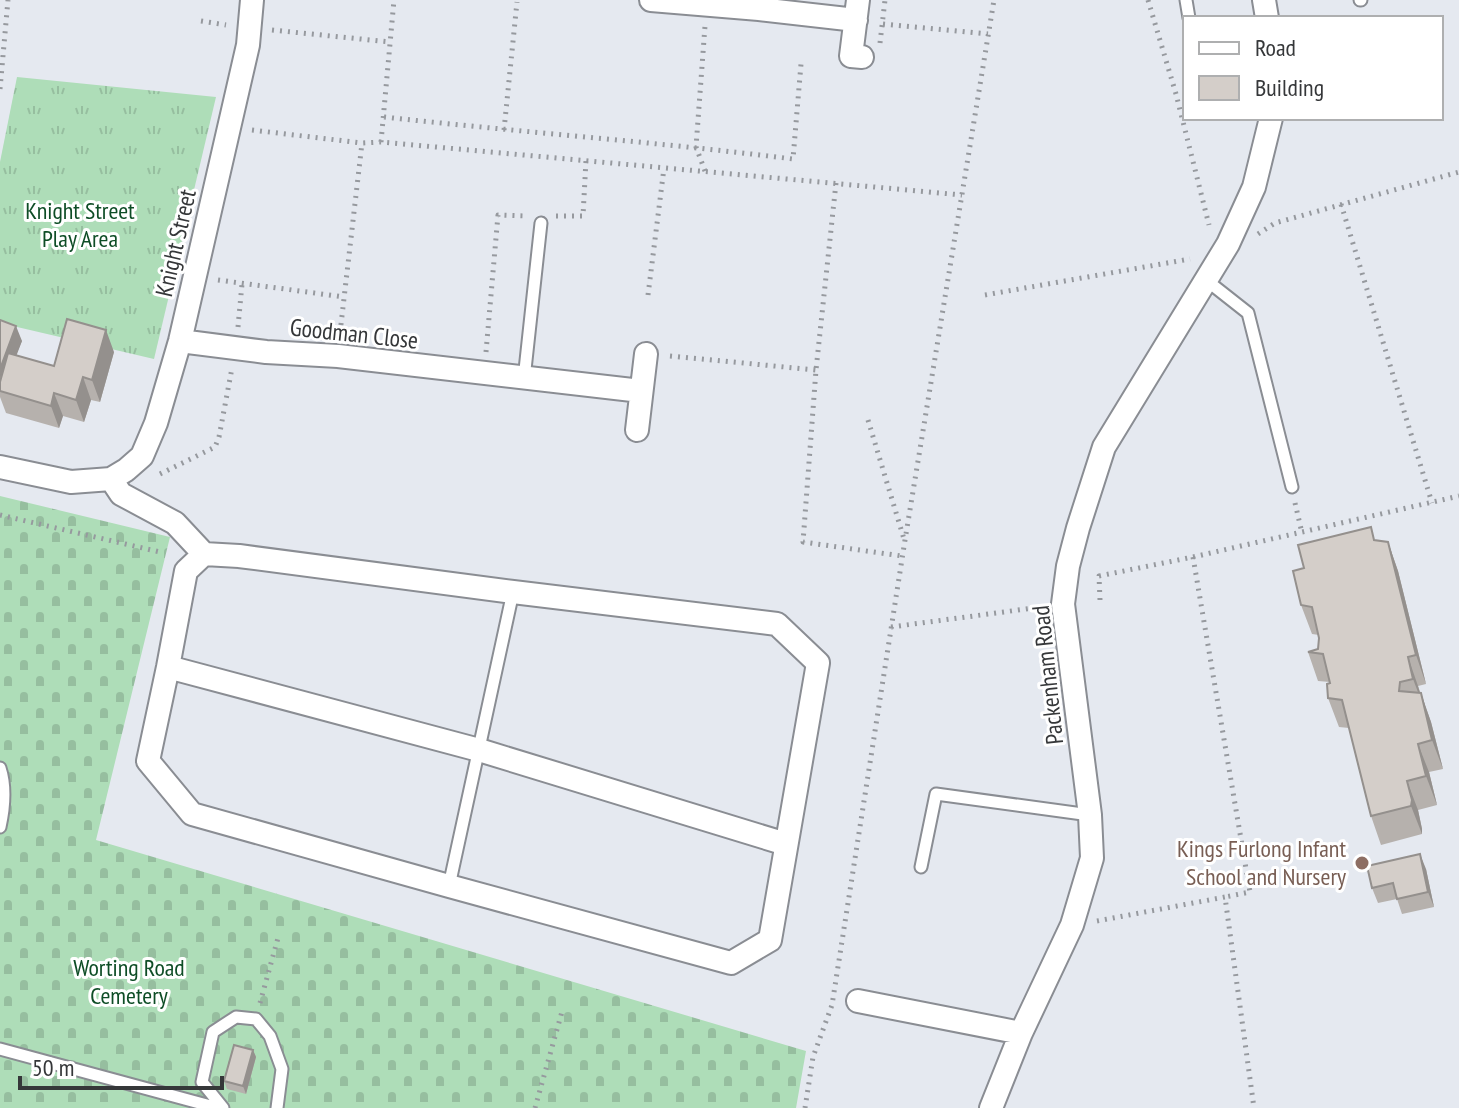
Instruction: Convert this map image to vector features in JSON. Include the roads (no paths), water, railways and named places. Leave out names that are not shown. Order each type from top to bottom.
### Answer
[{"type":"street","name":"Knight Street","points":[[116,486],[126,470],[142,456],[156,423],[180,341],[248,45],[252,0]]},
{"type":"street","points":[[651,0],[857,10],[851,56],[862,57]]},
{"type":"street","name":"Packenham Road","points":[[991,1108],[1021,1033],[1072,925],[1092,858],[1090,815],[1063,604],[1068,566],[1104,447],[1204,281],[1220,239],[1254,187],[1271,120]]},
{"type":"street","name":"Goodman Close","points":[[180,341],[641,391]]},
{"type":"street","points":[[637,430],[646,354]]},
{"type":"street","points":[[0,467],[71,482],[116,486],[175,523],[204,554],[777,624],[818,663],[770,940],[731,963],[192,814],[148,761],[186,571],[204,554]]},
{"type":"street","points":[[168,667],[479,750],[786,844]]},
{"type":"street","points":[[858,1001],[1021,1033]]},
{"type":"lane","points":[[524,379],[541,223]]},
{"type":"lane","points":[[1204,281],[1248,313],[1292,487]]},
{"type":"lane","points":[[449,886],[513,592]]},
{"type":"lane","points":[[0,768],[4,810],[0,827]]},
{"type":"lane","points":[[921,867],[936,794],[1090,815]]},
{"type":"lane","points":[[220,1108],[202,1082],[213,1032],[236,1017],[256,1019],[270,1036],[282,1069],[277,1108]]},
{"type":"lane","points":[[0,1049],[220,1108]]},
{"type":"place","name":"Kings Furlong Infant School and Nursery","points":[[1362,863]]},
{"type":"park label","name":"Knight Street Play Area","points":[[80,225]]},
{"type":"park label","name":"Worting Road Cemetery","points":[[129,982]]}]
